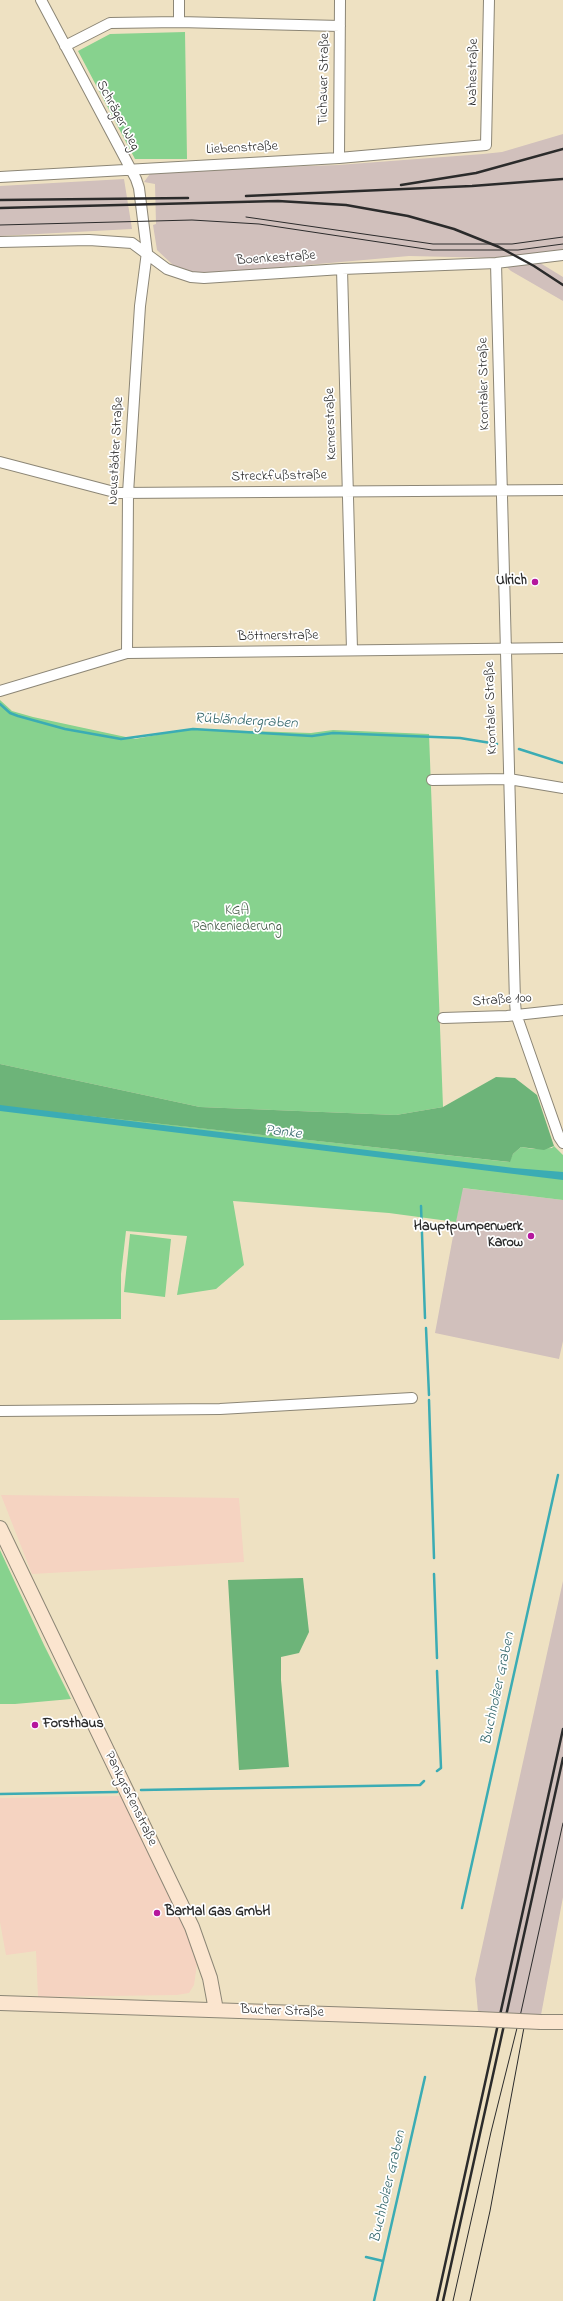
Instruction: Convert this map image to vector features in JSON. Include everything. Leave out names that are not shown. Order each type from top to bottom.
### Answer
[{"type":"main road","name":"Pankgrafenstraße","points":[[0,1528],[192,1927],[210,1978],[216,2010]]},
{"type":"main road","name":"Bucher Straße","points":[[0,2003],[563,2022]]},
{"type":"street","name":"Schräger Weg","points":[[41,0],[139,188],[147,252]]},
{"type":"street","points":[[179,0],[179,22]]},
{"type":"street","name":"Tichauer Straße","points":[[339,158],[340,0]]},
{"type":"street","name":"Nahestraße","points":[[486,145],[489,0]]},
{"type":"street","points":[[65,46],[110,23],[179,22],[340,26]]},
{"type":"street","name":"Liebenstraße","points":[[0,177],[129,168],[339,158],[486,145]]},
{"type":"street","name":"Boenkestraße","points":[[0,242],[89,240],[132,243],[147,252],[167,269],[191,277],[204,278],[342,269],[496,263],[563,255]]},
{"type":"street","name":"Neustädter Straße","points":[[127,653],[128,493],[140,306],[147,252]]},
{"type":"street","name":"Krontaler Straße","points":[[496,263],[504,648],[516,1014],[558,1137],[563,1143]]},
{"type":"street","name":"Kernerstraße","points":[[342,269],[352,650]]},
{"type":"street","name":"Streckfußstraße","points":[[0,462],[118,493],[347,490],[501,492],[563,490]]},
{"type":"street","name":"Böttnerstraße","points":[[0,692],[127,653],[563,648]]},
{"type":"street","points":[[432,780],[508,779],[563,788]]},
{"type":"street","name":"Straße 100","points":[[443,1018],[563,1010]]},
{"type":"street","points":[[0,1411],[220,1409],[412,1398]]},
{"type":"shaded area","points":[[563,134],[563,250],[527,255],[563,277],[563,301],[511,271],[497,258],[409,256],[205,274],[195,273],[174,266],[157,250],[153,225],[156,224],[155,184],[144,182],[152,171],[338,165],[483,154],[502,152]]},
{"type":"shaded area","points":[[124,179],[132,229],[0,236],[0,186]]},
{"type":"shaded area","points":[[462,1188],[563,1200],[563,1341],[559,1359],[435,1333]]},
{"type":"shaded area","points":[[1,1495],[239,1498],[244,1562],[32,1574]]},
{"type":"shaded area","points":[[563,1581],[563,1897],[541,2015],[478,2012],[475,1979]]},
{"type":"shaded area","points":[[121,1796],[197,1952],[194,1985],[189,1993],[177,1995],[38,1997],[36,1951],[6,1955],[0,1922],[0,1798]]},
{"type":"green space","points":[[185,32],[187,159],[135,159],[78,51],[110,34]]},
{"type":"green space","name":"KGA Pankeniederung","points":[[0,700],[12,711],[135,739],[189,729],[311,733],[333,730],[429,734],[443,1107],[396,1115],[200,1107],[0,1064]]},
{"type":"green space","points":[[0,1064],[200,1107],[396,1115],[443,1107],[496,1077],[515,1078],[537,1095],[554,1146],[544,1150],[521,1147],[513,1154],[510,1162],[0,1106]]},
{"type":"green space","points":[[0,1106],[509,1162],[513,1154],[521,1147],[533,1149],[552,1148],[554,1146],[563,1155],[563,1200],[463,1188],[456,1222],[389,1213],[233,1201],[244,1265],[216,1289],[177,1295],[187,1236],[126,1231],[121,1274],[121,1319],[0,1320]]},
{"type":"green space","points":[[130,1234],[171,1239],[165,1297],[124,1292]]},
{"type":"green space","points":[[0,1550],[44,1645],[71,1699],[0,1704]]},
{"type":"green space","points":[[303,1578],[309,1632],[299,1653],[281,1657],[281,1680],[289,1767],[239,1770],[228,1580]]},
{"type":"water","points":[[0,1105],[514,1168],[563,1172],[563,1180],[0,1111]]},
{"type":"waterway","name":"Rübländergraben","points":[[0,704],[10,713],[18,716],[65,729],[121,739],[193,729],[312,736],[333,733],[460,738],[497,744]]},
{"type":"waterway","name":"Rübländergraben","points":[[519,749],[563,763]]},
{"type":"waterway","points":[[421,1206],[425,1318]]},
{"type":"waterway","points":[[426,1328],[429,1395]]},
{"type":"waterway","points":[[429,1400],[434,1558]]},
{"type":"waterway","name":"Buchholzer Graben","points":[[462,1908],[558,1475]]},
{"type":"waterway","points":[[434,1574],[437,1658]]},
{"type":"waterway","points":[[437,1671],[441,1768],[437,1771]]},
{"type":"waterway","points":[[141,1790],[420,1785],[424,1781]]},
{"type":"waterway","points":[[0,1794],[117,1792]]},
{"type":"waterway","name":"Buchholzer Graben","points":[[374,2301],[425,2077]]},
{"type":"waterway","points":[[366,2257],[383,2261]]},
{"type":"tram line","points":[[246,217],[433,244],[512,244],[563,237]]},
{"type":"tram line","points":[[0,225],[192,220],[259,224],[432,250],[518,250],[563,244]]},
{"type":"tram line","points":[[453,2301],[491,2132],[521,2012],[563,1823]]},
{"type":"tram line","points":[[470,2301],[490,2211],[525,2022]]},
{"type":"railway","points":[[401,185],[476,173],[563,149]]},
{"type":"railway","points":[[246,196],[472,186],[563,179]]},
{"type":"railway","points":[[0,200],[188,198]]},
{"type":"railway","points":[[0,208],[278,201],[346,205],[408,216],[454,229],[499,247],[534,266],[563,285]]},
{"type":"railway","points":[[437,2301],[563,1729]]},
{"type":"railway","points":[[443,2301],[563,1758]]},
{"type":"place","name":"Ulrich","points":[[535,582]]},
{"type":"place","name":"Hauptpumpenwerk Karow","points":[[531,1236]]},
{"type":"place","name":"Forsthaus","points":[[35,1725]]},
{"type":"place","name":"BarMal Gas GmbH","points":[[157,1913]]},
{"type":"water label","name":"Panke","points":[[283,1133]]}]
